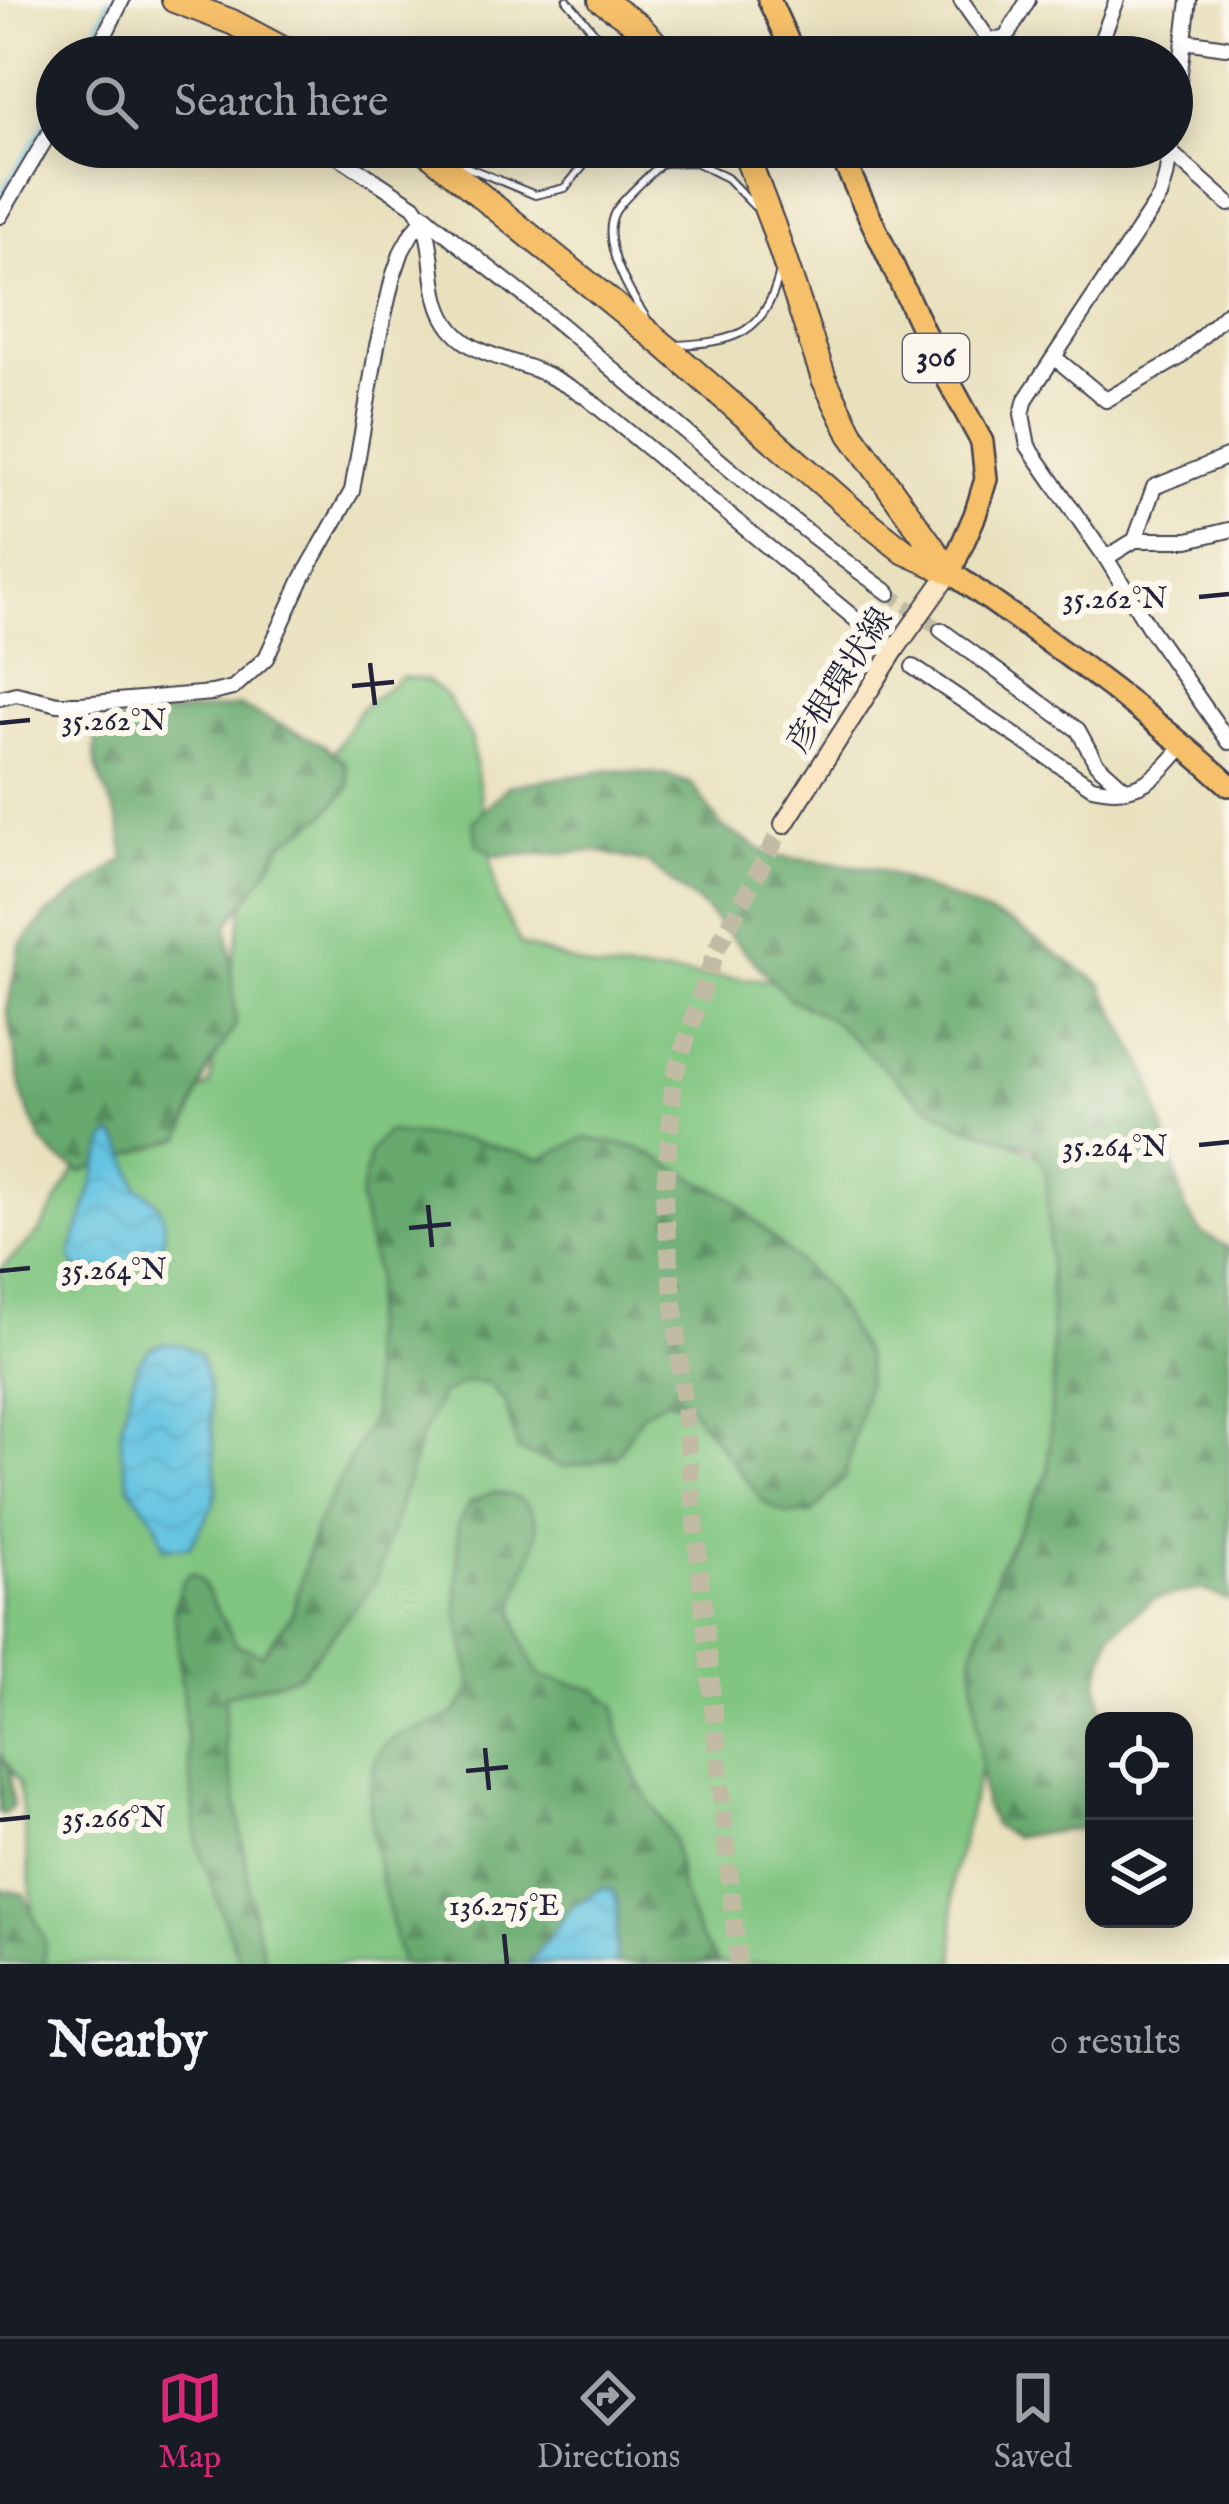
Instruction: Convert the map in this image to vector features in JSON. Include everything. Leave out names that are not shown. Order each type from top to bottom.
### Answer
[{"type":"highway","points":[[174,0],[258,36]]},
{"type":"highway","points":[[601,0],[648,36]]},
{"type":"highway","points":[[769,0],[785,36]]},
{"type":"highway","points":[[447,168],[905,552],[950,572],[1023,623],[1184,745],[1229,785]]},
{"type":"highway","points":[[751,168],[824,379],[851,434],[950,572]]},
{"type":"highway","name":"306","points":[[847,168],[935,356],[982,442],[986,478],[950,572]]},
{"type":"main road","name":"彦根環状線","points":[[784,824],[950,572]]},
{"type":"street","points":[[108,36],[122,0]]},
{"type":"street","points":[[962,0],[986,36]]},
{"type":"street","points":[[1006,36],[1028,0]]},
{"type":"street","points":[[1103,36],[1117,0]]},
{"type":"street","points":[[1185,36],[1189,0]]},
{"type":"street","points":[[1193,42],[1226,47]]},
{"type":"street","points":[[0,216],[36,155]]},
{"type":"street","points":[[356,168],[414,206],[791,520],[889,593]]},
{"type":"street","points":[[1168,168],[1165,196],[1026,399],[1022,413],[1028,446],[1229,742]]},
{"type":"street","points":[[1192,168],[1229,205]]},
{"type":"street","points":[[414,206],[429,234],[439,305],[465,343],[496,359],[534,369],[586,397],[859,622]]},
{"type":"street","points":[[0,698],[16,694],[81,704],[212,693],[233,688],[251,675],[266,658],[303,577],[352,491],[393,277],[402,250],[424,219]]},
{"type":"street","points":[[1054,357],[1106,400],[1179,358],[1229,311]]},
{"type":"street","points":[[1135,540],[1154,487],[1229,456]]},
{"type":"street","points":[[1106,558],[1135,540],[1188,540],[1229,530]]},
{"type":"street","points":[[941,630],[1078,730],[1096,763],[1126,790]]},
{"type":"street","points":[[914,667],[1092,787],[1126,790],[1153,779],[1184,745]]},
{"type":"lane","points":[[567,0],[597,36]]},
{"type":"lane","points":[[471,168],[535,195],[565,188],[582,168]]},
{"type":"lane","points":[[657,168],[615,213],[609,238],[629,292],[665,346],[709,344],[735,337],[760,320],[773,300],[784,257]]},
{"type":"lane","points":[[707,168],[727,178],[773,226]]},
{"type":"green space","points":[[401,677],[426,680],[445,695],[471,737],[498,900],[521,945],[597,970],[789,981],[940,1106],[1046,1160],[1054,1218],[1053,1485],[952,1880],[955,1964],[39,1964],[19,1783],[0,1754],[0,1270],[40,1231],[99,1128],[209,1087],[250,872],[297,814],[360,709]]},
{"type":"green space","points":[[240,706],[324,745],[345,763],[350,787],[324,816],[283,843],[228,925],[236,1025],[209,1067],[182,1138],[126,1156],[125,1150],[105,1144],[98,1166],[81,1172],[42,1142],[23,1098],[7,1010],[20,946],[47,914],[125,859],[118,820],[95,756],[100,732],[110,721]]},
{"type":"green space","points":[[612,770],[666,775],[692,784],[721,826],[772,856],[878,869],[1013,924],[1101,984],[1149,1076],[1186,1210],[1202,1233],[1229,1248],[1229,1601],[1202,1589],[1153,1599],[1111,1633],[1098,1682],[1108,1712],[1085,1712],[1085,1828],[1014,1837],[994,1826],[984,1804],[972,1658],[999,1566],[1048,1473],[1053,1372],[1046,1170],[1033,1147],[965,1127],[921,1101],[832,1020],[790,999],[704,908],[647,863],[598,851],[497,856],[477,844],[473,822],[508,786]]},
{"type":"green space","points":[[386,1132],[467,1140],[541,1159],[585,1138],[636,1147],[732,1198],[828,1291],[866,1357],[867,1383],[845,1477],[811,1514],[786,1514],[764,1502],[688,1405],[665,1400],[643,1413],[615,1458],[564,1467],[518,1450],[505,1402],[489,1384],[466,1382],[441,1395],[420,1439],[376,1581],[300,1675],[225,1696],[225,1746],[265,1964],[240,1964],[197,1843],[174,1607],[182,1582],[191,1573],[201,1580],[236,1644],[262,1655],[292,1614],[315,1528],[374,1413],[367,1342],[376,1275],[360,1200],[370,1152]]},
{"type":"green space","points":[[494,1492],[521,1500],[536,1525],[536,1540],[516,1601],[517,1623],[529,1655],[541,1676],[596,1690],[616,1706],[619,1732],[638,1782],[674,1839],[681,1889],[699,1936],[718,1964],[616,1964],[617,1901],[528,1964],[402,1964],[375,1847],[371,1782],[377,1757],[390,1741],[450,1715],[472,1687],[457,1608],[458,1524],[471,1502]]},
{"type":"green space","points":[[0,1758],[9,1768],[13,1806],[3,1815],[0,1814]]},
{"type":"green space","points":[[0,1889],[24,1894],[45,1940],[44,1964],[0,1964]]},
{"type":"water","points":[[111,1134],[125,1151],[138,1188],[159,1206],[163,1241],[143,1265],[79,1270],[71,1254]]},
{"type":"water","points":[[162,1344],[182,1345],[200,1355],[209,1387],[217,1488],[213,1506],[189,1547],[164,1548],[156,1522],[130,1488],[121,1449],[122,1423],[137,1364]]},
{"type":"water","points":[[601,1888],[613,1890],[617,1901],[616,1964],[528,1964],[571,1908]]},
{"type":"waterway","points":[[94,36],[110,0]]},
{"type":"waterway","points":[[0,197],[36,138]]},
{"type":"tunnel","points":[[889,593],[941,630]]},
{"type":"tunnel","points":[[738,1964],[664,1201],[674,1077],[716,950],[784,824]]}]
